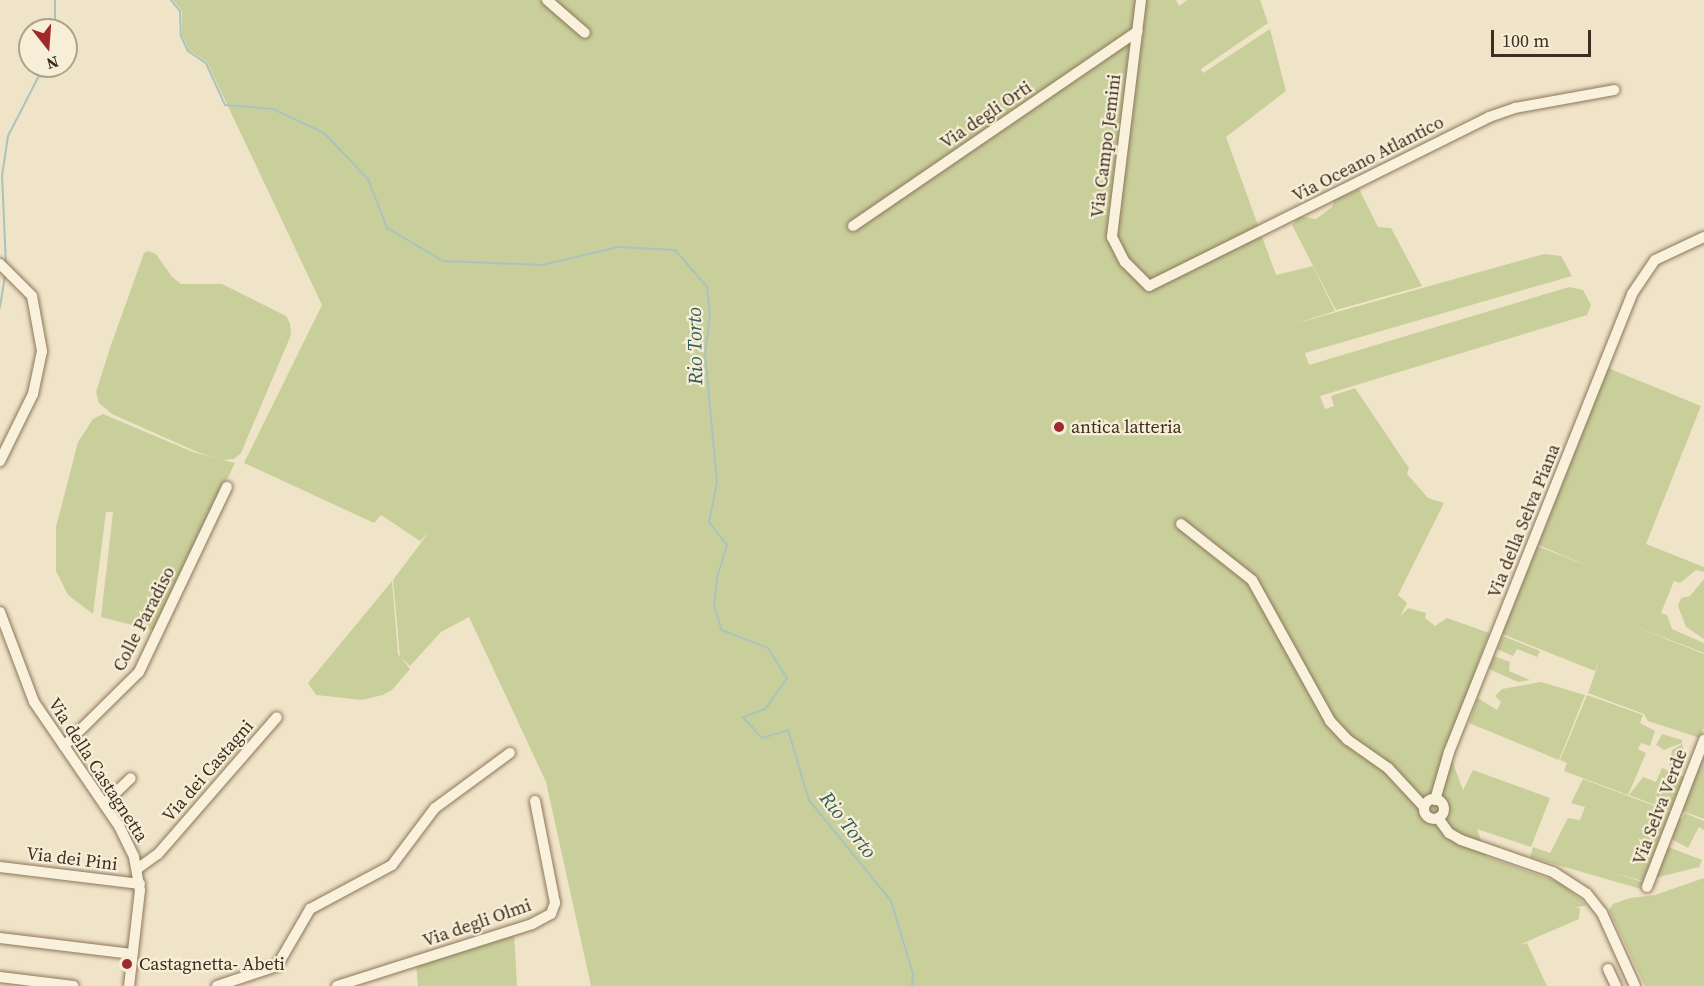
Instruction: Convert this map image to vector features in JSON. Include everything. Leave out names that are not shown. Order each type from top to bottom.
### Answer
[{"type":"street","points":[[547,0],[585,33]]},
{"type":"street","name":"Via Campo Jemini","points":[[1142,0],[1112,237],[1125,262],[1147,285]]},
{"type":"street","name":"Via degli Orti","points":[[854,226],[1138,31]]},
{"type":"street","name":"Via Oceano Atlantico","points":[[1147,285],[1497,114],[1614,90]]},
{"type":"street","name":"Via della Selva Piana","points":[[1435,800],[1448,756],[1611,343],[1637,284],[1655,260],[1704,237]]},
{"type":"street","points":[[0,264],[12,272],[35,304],[42,360],[33,393],[0,461]]},
{"type":"street","name":"Colle Paradiso","points":[[64,746],[140,672],[226,487]]},
{"type":"street","points":[[1181,524],[1252,580],[1330,721],[1348,740],[1388,768],[1424,807],[1429,818],[1438,818],[1457,838],[1553,872],[1587,894],[1599,909],[1635,986]]},
{"type":"street","name":"Via della Castagnetta","points":[[0,612],[23,680],[128,841],[140,884],[129,986]]},
{"type":"street","name":"Via dei Castagni","points":[[137,869],[158,855],[277,717]]},
{"type":"street","name":"Via Selva Verde","points":[[1647,887],[1704,740]]},
{"type":"street","points":[[218,986],[277,966],[310,909],[392,865],[435,808],[510,753]]},
{"type":"street","points":[[104,804],[131,778]]},
{"type":"street","points":[[1424,807],[1435,800],[1443,808],[1438,818]]},
{"type":"street","name":"Via degli Olmi","points":[[337,986],[532,924],[551,914],[555,903],[535,801]]},
{"type":"street","name":"Via dei Pini","points":[[0,867],[140,884]]},
{"type":"street","points":[[0,938],[132,954]]},
{"type":"street","points":[[1608,969],[1616,986]]},
{"type":"street","points":[[0,977],[73,986]]},
{"type":"green space","points":[[173,0],[1176,0],[1179,6],[1187,0],[1260,0],[1268,23],[1201,69],[1203,73],[1270,29],[1286,91],[1226,137],[1276,275],[1313,266],[1335,311],[1294,324],[1544,254],[1561,256],[1572,276],[1305,353],[1309,365],[1569,287],[1583,290],[1591,305],[1587,315],[1320,396],[1325,409],[1334,406],[1331,396],[1355,388],[1409,468],[1407,474],[1428,498],[1444,503],[1398,595],[1407,603],[1400,617],[1408,608],[1426,613],[1425,618],[1435,626],[1447,618],[1489,633],[1447,747],[1463,790],[1473,770],[1550,798],[1531,847],[1477,829],[1487,857],[1561,883],[1587,905],[1575,908],[1580,908],[1579,919],[1519,945],[1527,943],[1547,986],[591,986],[546,782],[469,617],[441,632],[410,666],[400,657],[393,580],[429,532],[420,541],[381,515],[374,523],[244,463],[322,305],[207,62],[189,50],[182,35],[182,11]]},
{"type":"green space","points":[[1359,189],[1378,227],[1391,228],[1422,286],[1336,310],[1292,225],[1300,216],[1316,219],[1332,207],[1334,200]]},
{"type":"green space","points":[[148,251],[156,254],[172,277],[181,284],[222,284],[286,316],[290,323],[291,335],[241,453],[234,459],[221,460],[195,451],[112,414],[99,403],[96,392],[111,345],[144,253]]},
{"type":"green space","points":[[1608,368],[1701,406],[1646,544],[1704,567],[1704,572],[1696,570],[1680,583],[1674,581],[1661,613],[1667,615],[1672,629],[1704,643],[1704,653],[1616,619],[1704,654],[1704,728],[1700,738],[1648,721],[1644,714],[1588,693],[1600,659],[1595,671],[1502,634],[1537,546],[1593,568],[1538,545]]},
{"type":"green space","points":[[103,414],[193,452],[235,463],[155,631],[101,617],[113,512],[106,512],[93,614],[68,595],[56,571],[56,527],[78,442],[93,419]]},
{"type":"green space","points":[[1704,579],[1704,639],[1686,627],[1678,606],[1681,598],[1690,596]]},
{"type":"green space","points":[[392,581],[398,654],[410,669],[392,690],[383,695],[362,700],[316,695],[308,683]]},
{"type":"green space","points":[[1503,636],[1540,651],[1537,657],[1517,649],[1513,656],[1497,649]]},
{"type":"green space","points":[[1494,656],[1510,662],[1509,671],[1530,680],[1518,682],[1489,669]]},
{"type":"green space","points":[[1541,682],[1585,695],[1559,760],[1469,723],[1478,698],[1497,710],[1501,702],[1495,696],[1502,689]]},
{"type":"green space","points":[[1587,695],[1643,715],[1640,723],[1655,731],[1650,746],[1641,743],[1638,749],[1646,753],[1628,795],[1564,771],[1567,763],[1560,760]]},
{"type":"green space","points":[[1662,734],[1682,740],[1682,743],[1664,750],[1656,745]]},
{"type":"green space","points":[[1682,744],[1685,755],[1677,760],[1683,768],[1678,773],[1669,770],[1672,750]]},
{"type":"green space","points":[[1704,749],[1704,819],[1680,810]]},
{"type":"green space","points":[[1662,768],[1684,777],[1671,811],[1629,795],[1643,777],[1656,782]]},
{"type":"green space","points":[[1583,779],[1671,812],[1643,881],[1613,873],[1643,882],[1641,889],[1530,857],[1533,847],[1550,853],[1568,818],[1580,820],[1585,807],[1571,803]]},
{"type":"green space","points":[[1685,813],[1704,821],[1704,830],[1699,827],[1688,848],[1670,838],[1678,818],[1682,819]]},
{"type":"green space","points":[[1666,846],[1702,860],[1699,867],[1655,878]]},
{"type":"green space","points":[[1704,878],[1704,986],[1645,986],[1609,910],[1613,904],[1630,898],[1655,895]]},
{"type":"green space","points":[[514,932],[517,986],[418,986],[416,962]]},
{"type":"waterway","points":[[55,0],[55,18]]},
{"type":"waterway","name":"Rio Torto","points":[[171,0],[180,11],[181,36],[188,51],[206,63],[225,105],[273,109],[324,133],[368,179],[387,228],[443,261],[542,265],[618,247],[675,250],[707,287],[710,314],[705,353],[717,482],[709,522],[727,545],[717,578],[714,607],[722,630],[768,648],[787,678],[765,709],[743,717],[762,738],[788,730],[809,800],[891,901],[913,974],[912,986]]},
{"type":"waterway","points":[[6,266],[2,176],[8,136],[38,78]]},
{"type":"waterway","points":[[0,307],[5,275]]},
{"type":"place","name":"antica latteria","points":[[1059,427]]},
{"type":"place","name":"Castagnetta- Abeti","points":[[127,964]]}]
